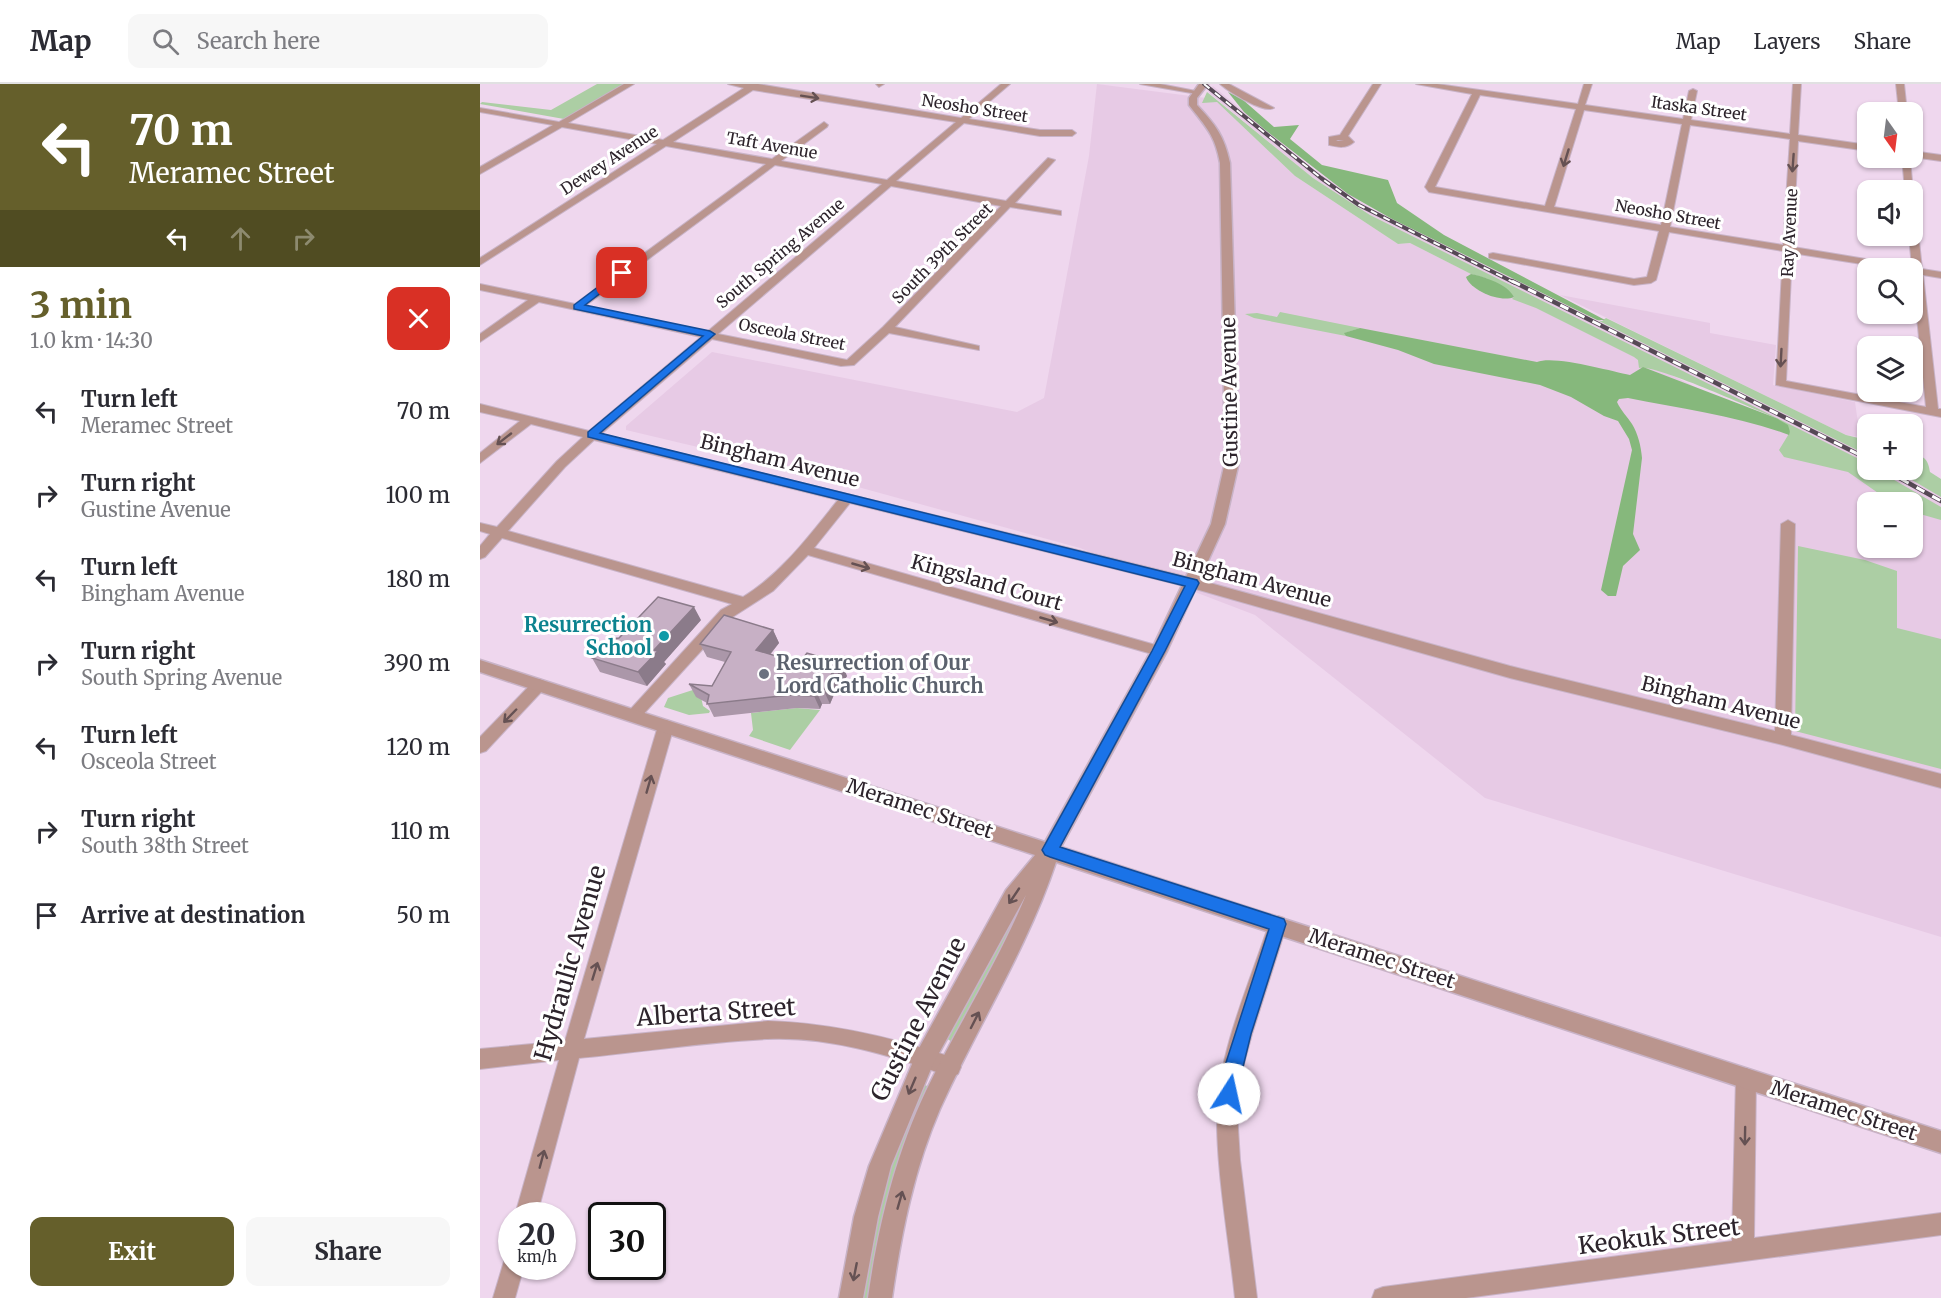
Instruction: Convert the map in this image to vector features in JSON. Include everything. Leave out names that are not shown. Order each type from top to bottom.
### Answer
[{"type":"street","points":[[480,171],[630,84]]},
{"type":"street","name":"Neosho Street","points":[[732,84],[1040,133],[1072,133]]},
{"type":"street","name":"South Spring Avenue","points":[[480,554],[561,464],[592,435],[1006,84]]},
{"type":"street","points":[[1144,84],[1200,88]]},
{"type":"street","points":[[1224,84],[1244,97],[1270,108]]},
{"type":"street","points":[[1343,137],[1377,84]]},
{"type":"street","name":"Itaska Street","points":[[1419,84],[1857,146]]},
{"type":"street","points":[[1549,209],[1588,84]]},
{"type":"street","name":"Ray Avenue","points":[[1797,84],[1780,383],[1936,412]]},
{"type":"street","points":[[1900,84],[1902,102]]},
{"type":"street","name":"Dewey Avenue","points":[[480,262],[753,86]]},
{"type":"street","points":[[1493,256],[1628,280],[1642,287],[1657,286],[1661,280],[1653,274],[1665,228],[1686,121],[1689,86],[1703,88]]},
{"type":"street","name":"Gustine Avenue","points":[[851,1298],[866,1217],[880,1166],[925,1057],[1013,896],[1050,850],[1159,651],[1218,524],[1232,462],[1225,163],[1221,143],[1214,129],[1193,105],[1193,98],[1200,88]]},
{"type":"street","name":"Neosho Street","points":[[1477,92],[1430,189],[1857,260]]},
{"type":"street","name":"Taft Avenue","points":[[480,110],[1058,213]]},
{"type":"street","points":[[577,307],[824,125]]},
{"type":"street","points":[[1923,156],[1941,158]]},
{"type":"street","name":"South 39th Street","points":[[850,363],[887,329],[1051,160]]},
{"type":"street","points":[[1923,272],[1941,275]]},
{"type":"street","name":"Osceola Street","points":[[480,287],[841,363],[850,363]]},
{"type":"street","points":[[480,339],[537,298]]},
{"type":"street","points":[[1923,324],[1936,412]]},
{"type":"street","points":[[887,329],[975,348]]},
{"type":"street","name":"Bingham Avenue","points":[[480,408],[1192,583],[1510,672],[1783,739],[1941,781]]},
{"type":"street","points":[[480,459],[529,420]]},
{"type":"street","points":[[633,716],[726,614],[768,588],[805,550],[847,498]]},
{"type":"street","points":[[1783,739],[1788,524]]},
{"type":"street","points":[[480,527],[742,602]]},
{"type":"street","name":"Kingsland Court","points":[[805,550],[1159,651]]},
{"type":"street","name":"Meramec Street","points":[[480,666],[1278,924],[1941,1142]]},
{"type":"street","points":[[480,747],[539,685]]},
{"type":"street","name":"Hydraulic Avenue","points":[[530,1202],[666,726]]},
{"type":"street","name":"Gustine Avenue","points":[[880,1298],[883,1271],[897,1208],[914,1151],[933,1102],[1032,906],[1050,850]]},
{"type":"street","points":[[1246,1298],[1230,1160],[1227,1112],[1231,1075],[1242,1034],[1278,924]]},
{"type":"street","name":"Alberta Street","points":[[480,1059],[777,1030],[806,1031],[845,1037],[925,1057],[951,1067]]},
{"type":"street","points":[[1743,1252],[1746,1078]]},
{"type":"street","name":"Keokuk Street","points":[[1383,1298],[1488,1292],[1941,1224]]},
{"type":"street","points":[[504,1298],[509,1280]]},
{"type":"shaded area","points":[[1097,84],[1214,99],[1295,176],[1398,244],[1410,243],[1857,468],[1857,480],[1922,480],[1941,483],[1941,937],[1485,798],[1255,615],[1080,548],[807,473],[626,430],[626,426],[712,352],[1017,412],[1044,398],[1089,156]]},
{"type":"shaded area","points":[[1213,86],[1313,169],[1370,208],[1849,445],[1857,449],[1857,459],[1370,215],[1313,178],[1208,92]]},
{"type":"shaded area","points":[[1560,295],[1710,323],[1710,333],[1776,345],[1773,385],[1855,402],[1857,437],[1846,435]]},
{"type":"green space","points":[[597,84],[626,84],[564,119],[480,104],[482,102],[551,110]]},
{"type":"green space","points":[[1207,92],[1313,178],[1370,215],[1857,458],[1857,478],[1848,472],[1784,457],[1779,450],[1790,432],[1776,418],[1684,380],[1639,368],[1638,360],[1634,357],[1536,308],[1512,299],[1514,297],[1488,279],[1471,274],[1410,243],[1398,244],[1295,176],[1217,102],[1202,103]]},
{"type":"green space","points":[[1228,92],[1242,99],[1274,127],[1299,125],[1290,139],[1322,165],[1388,180],[1397,203],[1444,235],[1605,320],[1597,320],[1392,219],[1348,194],[1244,112]]},
{"type":"green space","points":[[1471,274],[1501,285],[1514,297],[1494,297],[1480,291],[1466,277]]},
{"type":"green space","points":[[1280,312],[1360,328],[1345,333],[1346,336],[1254,318],[1245,314],[1257,313],[1277,317]]},
{"type":"green space","points":[[1606,318],[1846,435],[1857,438],[1857,450],[1597,320],[1602,321]]},
{"type":"green space","points":[[1360,328],[1537,362],[1545,360],[1569,362],[1630,375],[1643,367],[1776,418],[1788,425],[1790,432],[1789,435],[1770,428],[1710,414],[1628,398],[1619,399],[1617,402],[1636,432],[1642,454],[1633,534],[1640,550],[1623,566],[1616,596],[1608,596],[1601,590],[1632,450],[1629,439],[1618,421],[1604,416],[1571,397],[1540,385],[1434,364],[1398,350],[1346,336],[1344,333]]},
{"type":"green space","points":[[1923,458],[1930,472],[1941,479],[1941,497],[1912,480],[1923,480]]},
{"type":"green space","points":[[1859,480],[1894,480],[1915,492],[1877,492]]},
{"type":"green space","points":[[1923,497],[1941,507],[1941,520],[1923,515]]},
{"type":"green space","points":[[1798,546],[1865,560],[1897,571],[1897,628],[1941,639],[1941,769],[1795,731]]},
{"type":"green space","points":[[699,688],[703,706],[710,711],[709,713],[689,715],[664,707],[668,698]]},
{"type":"green space","points":[[797,708],[820,710],[790,750],[749,736],[753,730],[751,713]]},
{"type":"green space","points":[[1019,900],[1028,903],[952,1042],[946,1038]]},
{"type":"green space","points":[[924,1085],[928,1086],[871,1298],[860,1298],[882,1188],[906,1121]]},
{"type":"building","points":[[658,597],[694,607],[654,650],[658,651],[638,672],[592,658],[610,639],[619,638]]},
{"type":"building","points":[[724,615],[773,630],[756,650],[799,663],[807,653],[842,663],[837,671],[833,671],[824,691],[816,691],[814,696],[790,695],[707,704],[709,695],[689,684],[712,686],[731,652],[700,644]]},
{"type":"railway","points":[[1204,84],[1321,178],[1359,205],[1515,283]]},
{"type":"railway","points":[[1512,281],[1857,454]]},
{"type":"railway","points":[[1903,480],[1941,501]]},
{"type":"place","name":"Resurrection School","points":[[664,636]]},
{"type":"place","name":"Resurrection of Our Lord Catholic Church","points":[[764,674]]},
{"type":"route","points":[[622,273],[577,307],[710,334],[592,435],[1192,583],[1159,651],[1050,850],[1278,924],[1242,1034],[1231,1075],[1229,1094]]}]
